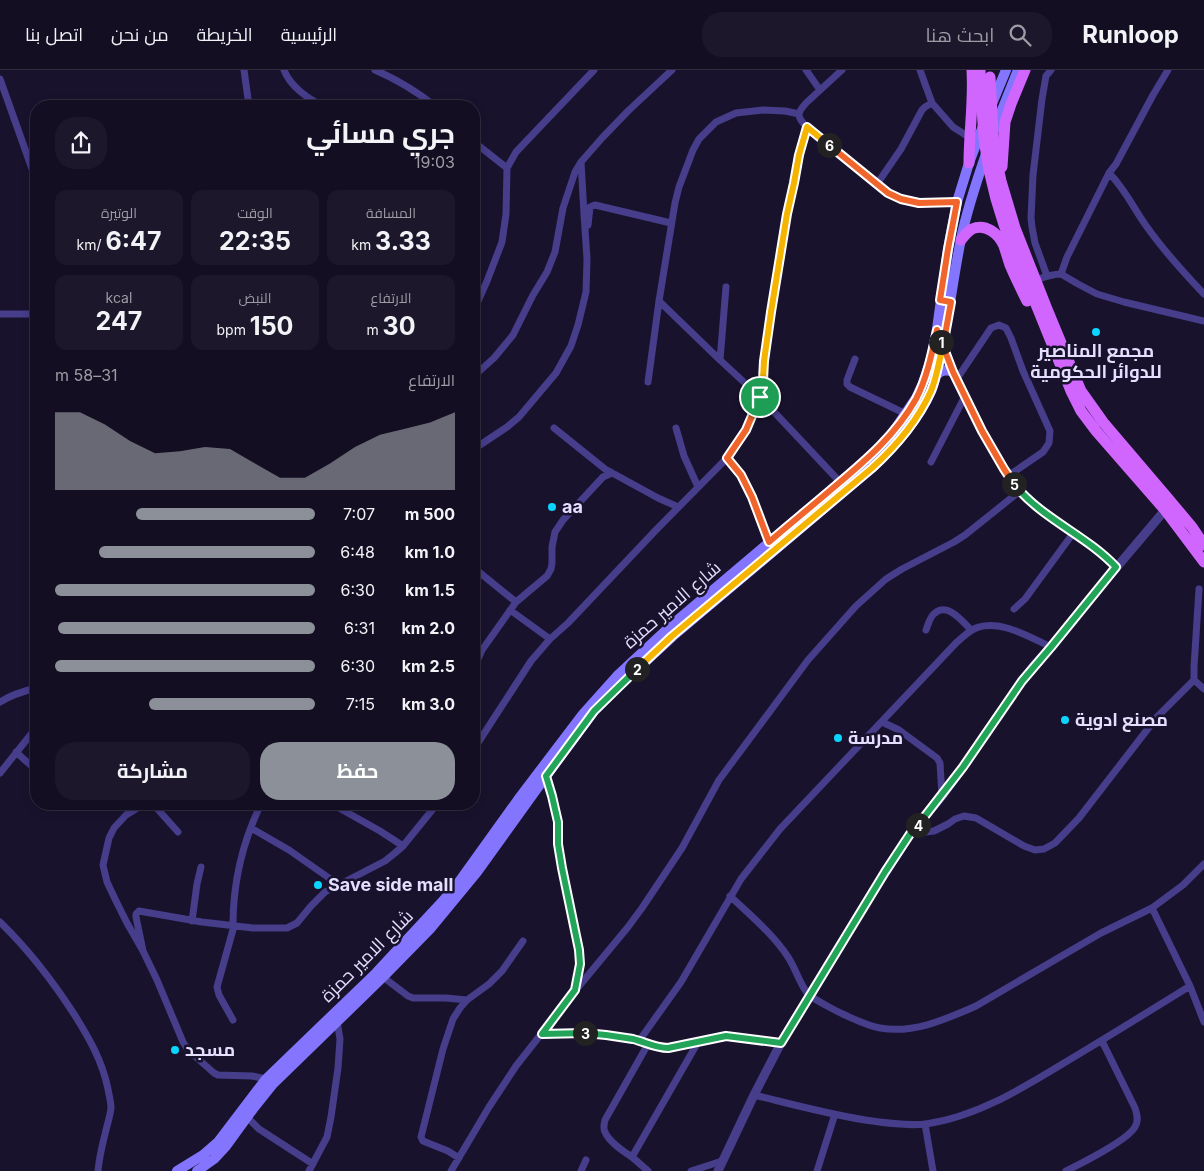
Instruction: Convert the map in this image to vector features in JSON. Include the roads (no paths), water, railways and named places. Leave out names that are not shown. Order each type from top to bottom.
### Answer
[{"type":"main road","points":[[969,163],[973,89],[972,70]]},
{"type":"main road","points":[[980,70],[984,139],[996,199],[1004,224],[1071,391],[1081,411],[1106,443],[1165,510],[1204,562]]},
{"type":"main road","name":"شارع الامير حمزة","points":[[196,1171],[219,1154],[293,1058],[428,918],[546,776],[594,711],[672,636],[883,458],[902,435],[923,405],[936,376],[943,346],[948,249],[957,202],[986,117],[1006,70]]},
{"type":"main road","name":"شارع الامير حمزة","points":[[177,1171],[203,1155],[218,1142],[266,1079],[337,1021],[424,936],[477,872],[508,822],[583,714],[617,676],[674,623],[840,482],[894,432],[916,398],[931,359],[977,178],[996,123],[1018,70]]},
{"type":"main road","points":[[1001,181],[1005,122],[1025,70]]},
{"type":"main road","points":[[990,74],[994,149],[1001,181],[1015,228],[1042,278],[1047,308],[1081,391],[1103,422],[1192,527],[1204,545]]},
{"type":"main road","points":[[961,240],[971,230],[983,227],[998,236],[1004,245],[1010,264],[1029,306],[1045,327]]},
{"type":"main road","points":[[936,376],[941,371],[949,371],[954,376]]},
{"type":"street","points":[[244,70],[248,100]]},
{"type":"street","points":[[284,70],[286,76],[311,100]]},
{"type":"street","points":[[375,70],[406,86],[426,100]]},
{"type":"street","points":[[480,297],[502,242],[506,214],[507,168],[516,152],[594,70]]},
{"type":"street","points":[[480,371],[494,358],[513,335],[547,272],[555,252],[563,208],[575,172],[581,162],[628,111],[672,70]]},
{"type":"street","points":[[806,70],[820,90]]},
{"type":"street","points":[[842,70],[806,102],[801,108],[800,120],[888,193],[911,202],[957,202]]},
{"type":"street","points":[[920,70],[932,103],[953,127],[969,137]]},
{"type":"street","points":[[1050,70],[1046,76],[1042,99],[1033,175],[1031,218],[1042,278],[1061,274],[1097,294],[1204,321]]},
{"type":"street","points":[[1061,274],[1067,257],[1109,173],[1116,164],[1168,70]]},
{"type":"street","points":[[0,79],[30,163]]},
{"type":"street","points":[[877,184],[901,148],[922,110],[932,103]]},
{"type":"street","points":[[648,382],[672,223],[679,187],[693,150],[700,139],[716,122],[736,113],[763,110],[799,114]]},
{"type":"street","points":[[480,740],[532,661],[550,639],[568,623],[727,458],[746,430],[760,397],[771,312],[787,214],[799,155],[807,127]]},
{"type":"street","points":[[480,147],[507,168]]},
{"type":"street","points":[[480,446],[519,417],[556,373],[571,346],[586,292],[587,259],[581,162]]},
{"type":"street","points":[[1109,173],[1124,191],[1159,242],[1204,294]]},
{"type":"street","points":[[586,237],[590,207],[594,205],[672,223]]},
{"type":"street","points":[[720,360],[726,287]]},
{"type":"street","points":[[659,301],[760,397],[840,482]]},
{"type":"street","points":[[0,314],[30,314]]},
{"type":"street","points":[[954,376],[991,328],[995,325],[1006,328],[1050,431],[1047,447],[1043,452],[1008,476]]},
{"type":"street","points":[[937,330],[954,376],[1008,476],[1032,502],[1098,549],[1116,567]]},
{"type":"street","points":[[855,359],[847,384],[906,414]]},
{"type":"street","points":[[931,462],[965,396]]},
{"type":"street","points":[[554,428],[612,473],[678,507]]},
{"type":"street","points":[[676,428],[684,456],[698,487]]},
{"type":"street","points":[[727,458],[741,475],[752,497],[769,542]]},
{"type":"street","points":[[480,654],[516,602],[547,576],[551,569],[555,532],[563,520],[603,477],[612,473]]},
{"type":"street","points":[[452,1171],[489,1107],[521,1059],[642,908],[682,848],[719,780],[808,660],[856,606],[886,579],[954,542],[1020,491]]},
{"type":"street","points":[[718,1171],[781,1043],[910,834],[942,796],[1022,681],[1165,510]]},
{"type":"street","points":[[1014,609],[1025,599],[1074,532]]},
{"type":"street","points":[[480,573],[516,602]]},
{"type":"street","points":[[910,834],[934,831],[964,816],[976,818],[1024,846],[1035,850],[1044,849],[1055,843],[1079,818],[1157,717],[1194,680],[1199,589]]},
{"type":"street","points":[[510,610],[550,639]]},
{"type":"street","points":[[926,630],[936,612],[947,610],[953,612],[971,630]]},
{"type":"street","points":[[639,1041],[681,982],[741,879],[780,829],[950,649],[971,630],[991,625],[1022,634],[1051,647]]},
{"type":"street","points":[[1194,680],[1204,689]]},
{"type":"street","points":[[0,702],[30,689]]},
{"type":"street","points":[[882,722],[899,730],[937,758],[940,762],[942,796]]},
{"type":"street","points":[[0,773],[30,735]]},
{"type":"street","points":[[16,752],[30,765]]},
{"type":"street","points":[[546,776],[558,822],[558,844],[579,950],[580,964],[575,990]]},
{"type":"street","points":[[134,810],[126,815],[114,828],[109,838],[103,865],[107,882],[121,913],[157,980],[183,1042],[188,1050],[207,1069],[218,1075],[252,1076],[266,1079]]},
{"type":"street","points":[[158,810],[178,832]]},
{"type":"street","points":[[233,1020],[219,995],[217,987],[234,926],[235,886],[251,828],[258,810]]},
{"type":"street","points":[[343,810],[403,846]]},
{"type":"street","points":[[143,951],[136,917],[139,911],[192,921],[234,926],[270,929],[292,926],[325,892],[384,861],[403,846],[432,810]]},
{"type":"street","points":[[251,828],[289,850],[339,885]]},
{"type":"street","points":[[730,896],[781,946],[810,995],[838,1012],[869,1025],[879,1028],[909,1029],[926,1025],[976,1006],[1101,933],[1152,908],[1183,885],[1204,864]]},
{"type":"street","points":[[192,921],[200,867]]},
{"type":"street","points":[[1152,908],[1190,986],[1204,1022]]},
{"type":"street","points":[[0,922],[36,960],[57,988],[88,1036],[102,1065],[110,1095],[111,1108],[99,1157],[98,1171]]},
{"type":"street","points":[[459,1158],[448,1151],[423,1141],[421,1137],[449,1030],[460,1008],[502,971],[522,941]]},
{"type":"street","points":[[383,977],[413,998],[467,1000]]},
{"type":"street","points":[[754,1095],[834,1114],[896,1124],[925,1124],[966,1114],[987,1106],[1020,1089],[1190,986]]},
{"type":"street","points":[[309,1171],[327,1137],[332,1117],[340,1039],[337,1021]]},
{"type":"street","points":[[542,1034],[587,1033],[625,1038],[658,1048],[668,1048],[726,1036],[781,1043]]},
{"type":"street","points":[[1066,1171],[1122,1140],[1131,1132],[1137,1122],[1135,1108],[1102,1041]]},
{"type":"street","points":[[632,1157],[698,1042]]},
{"type":"street","points":[[648,1044],[605,1120],[604,1126],[604,1132],[614,1144],[648,1171]]},
{"type":"street","points":[[817,1171],[834,1114]]},
{"type":"street","points":[[247,1117],[260,1129],[313,1164]]},
{"type":"street","points":[[925,1124],[933,1171]]},
{"type":"street","points":[[581,1171],[586,1160]]},
{"type":"street","points":[[690,1171],[722,1161]]},
{"type":"place","name":"مجمع المناصير للدوائر الحكومية","points":[[1096,332]]},
{"type":"place","name":"aa","points":[[552,507]]},
{"type":"place","name":"مصنع ادوية","points":[[1065,720]]},
{"type":"place","name":"مدرسة","points":[[838,738]]},
{"type":"place","name":"Save side mall","points":[[318,885]]},
{"type":"place","name":"مسجد","points":[[175,1050]]}]
